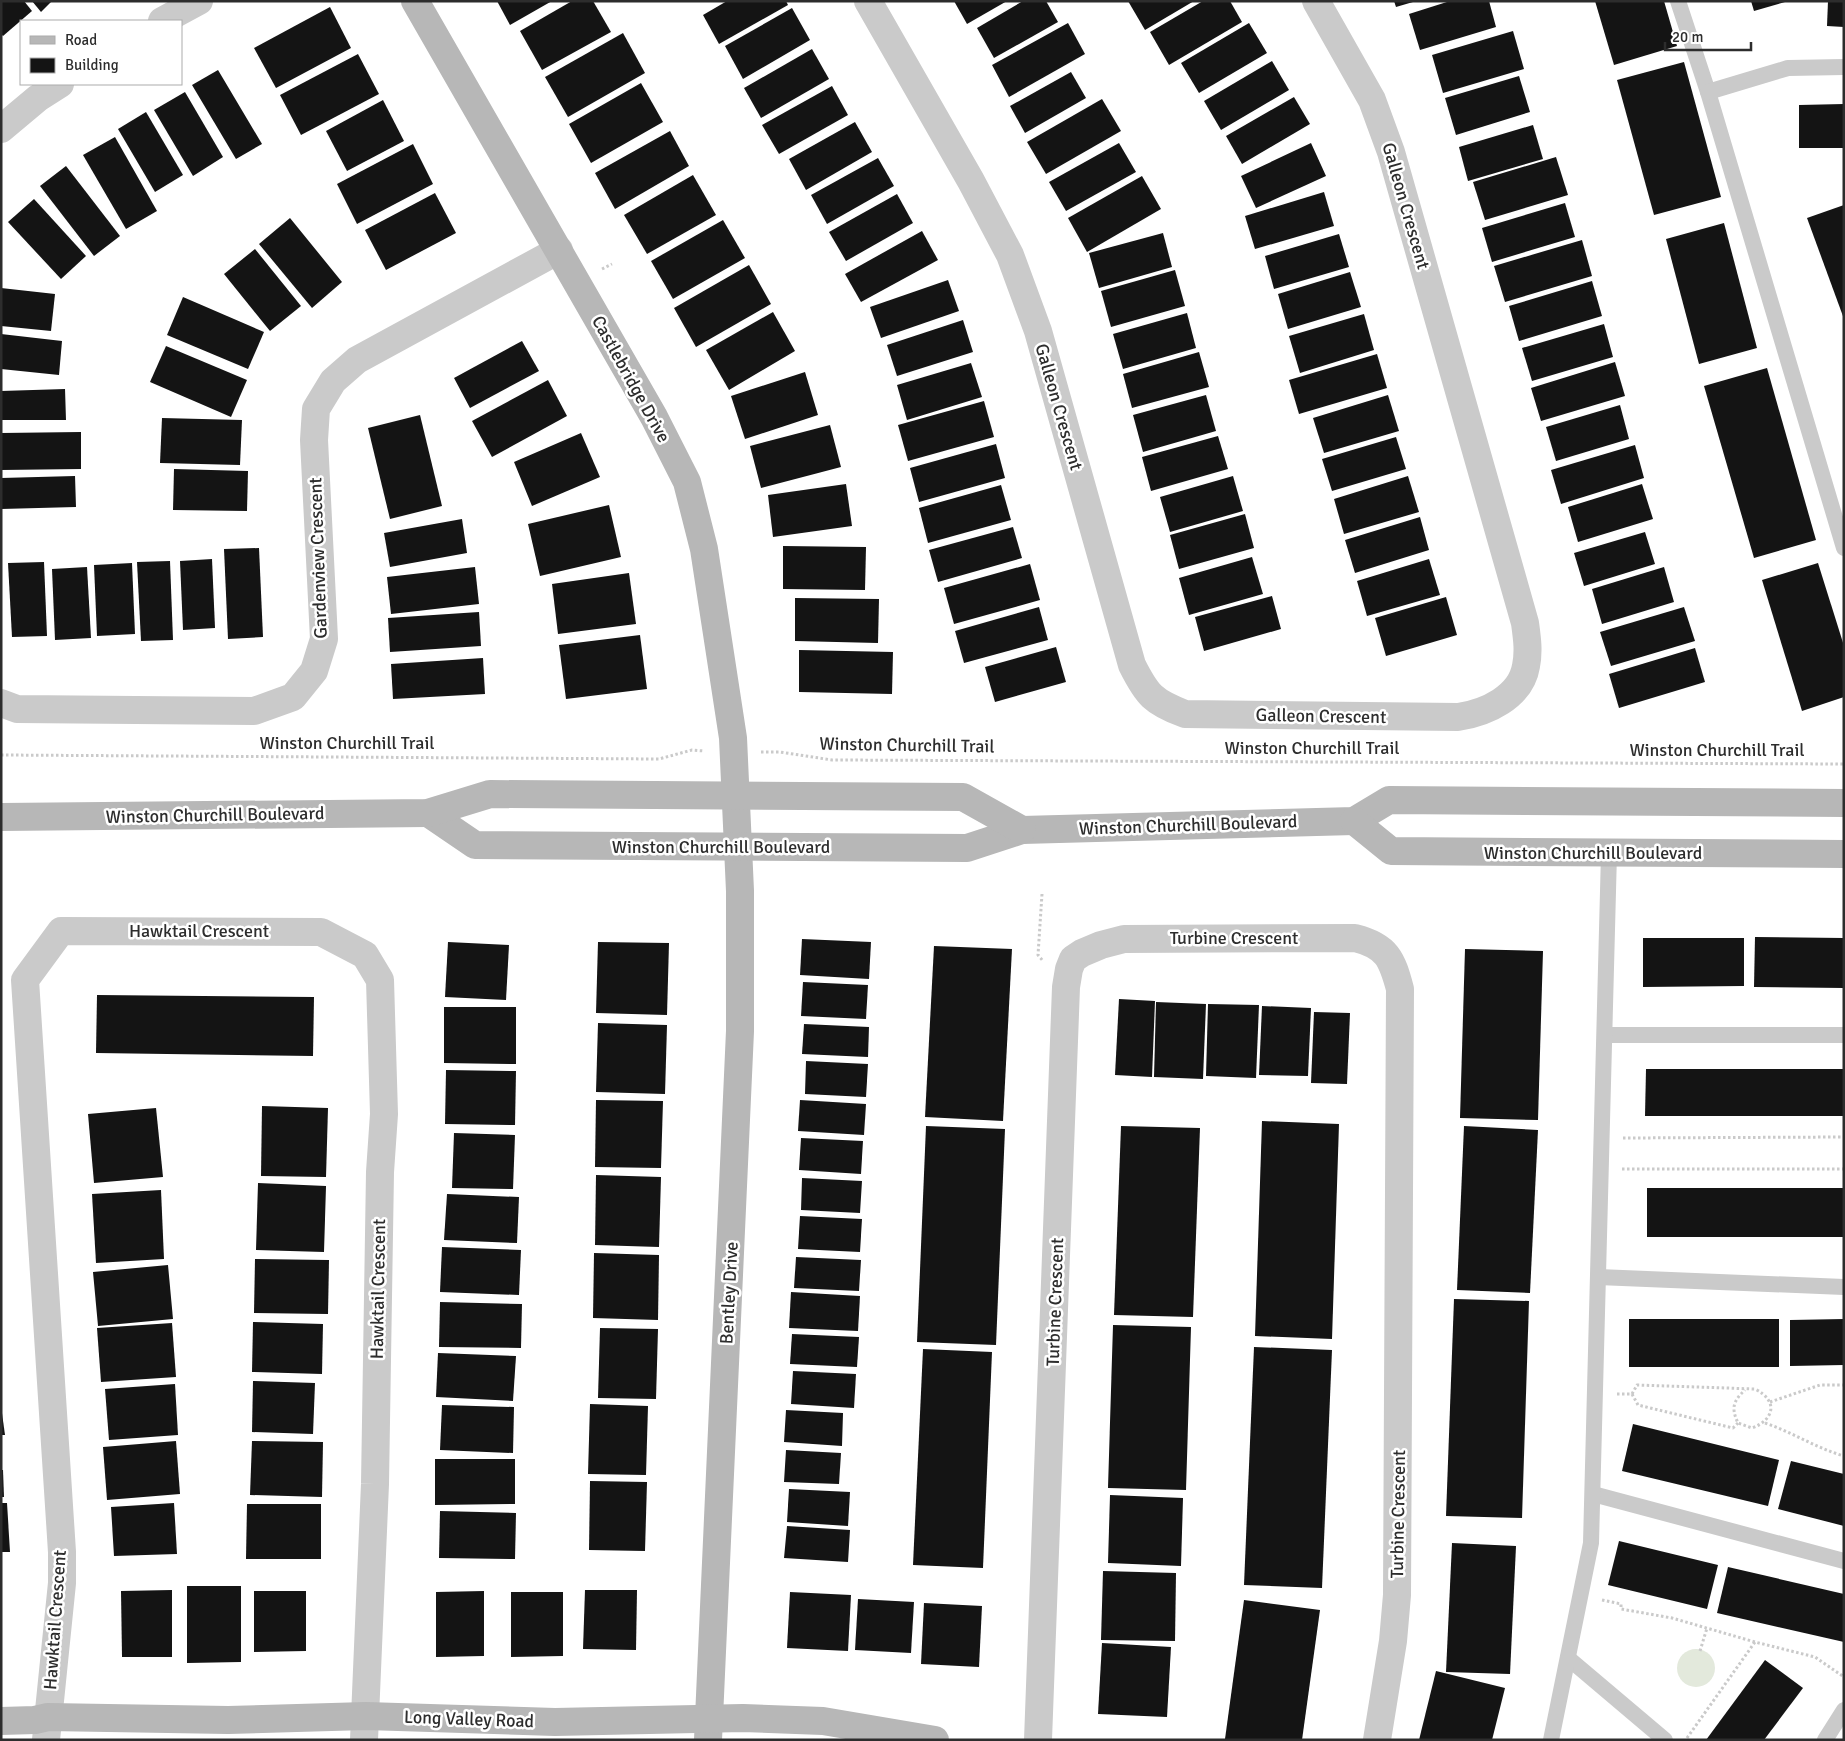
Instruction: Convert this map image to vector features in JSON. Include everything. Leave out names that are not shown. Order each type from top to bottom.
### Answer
[{"type":"main road","name":"Castlebridge Drive","points":[[415,1],[654,417],[687,482],[704,549],[733,738],[738,847]]},
{"type":"main road","name":"Winston Churchill Boulevard","points":[[1,817],[428,813],[490,794],[963,798],[1022,830]]},
{"type":"main road","name":"Winston Churchill Boulevard","points":[[428,813],[475,845],[967,848],[1022,830],[1354,820],[1389,800],[1844,802]]},
{"type":"main road","name":"Winston Churchill Boulevard","points":[[1354,820],[1391,851],[1844,854]]},
{"type":"main road","name":"Bentley Drive","points":[[709,1730],[740,1031],[738,847]]},
{"type":"main road","name":"Long Valley Road","points":[[1,1721],[35,1720],[47,1728],[228,1720],[365,1728],[555,1722],[709,1730],[823,1721],[935,1740]]},
{"type":"street","points":[[164,20],[199,1]]},
{"type":"street","name":"Galleon Crescent","points":[[868,1],[971,181],[1010,255],[1038,332],[1132,665],[1143,686],[1160,704],[1185,714],[1458,717],[1478,714],[1499,703],[1515,688],[1526,669],[1528,649],[1525,623],[1391,152],[1372,100],[1316,1]]},
{"type":"street","points":[[1,129],[38,98],[58,85]]},
{"type":"street","name":"Gardenview Crescent","points":[[1,703],[17,709],[254,711],[293,697],[314,671],[324,639],[314,440],[316,409],[333,381],[357,360],[559,250]]},
{"type":"street","name":"Hawktail Crescent","points":[[47,1728],[62,1583],[62,1552],[25,980],[61,932],[127,930],[321,932],[365,954],[380,980],[384,1114],[380,1172],[375,1484],[365,1728]]},
{"type":"street","name":"Turbine Crescent","points":[[1038,1740],[1066,988],[1069,969],[1074,959],[1082,952],[1102,944],[1124,939],[1356,938],[1373,942],[1382,949],[1395,971],[1400,989],[1397,1595],[1393,1641],[1377,1740]]},
{"type":"lane","points":[[1678,1],[1838,509],[1844,548]]},
{"type":"lane","points":[[1708,92],[1788,68],[1844,67]]},
{"type":"lane","points":[[1551,1740],[1591,1542],[1601,1169],[1600,1138],[1605,1035],[1609,853]]},
{"type":"lane","points":[[1605,1035],[1844,1035]]},
{"type":"lane","points":[[1598,1278],[1844,1287]]},
{"type":"lane","points":[[1592,1494],[1844,1561]]},
{"type":"lane","points":[[1568,1658],[1664,1740]]},
{"type":"lane","points":[[1825,1740],[1844,1710]]},
{"type":"path","points":[[597,272],[612,264]]},
{"type":"path","name":"Winston Churchill Trail","points":[[1,755],[658,759],[692,750]]},
{"type":"path","name":"Winston Churchill Trail","points":[[780,752],[842,760],[1844,764]]},
{"type":"path","points":[[1042,894],[1038,955],[1066,988]]},
{"type":"path","points":[[1600,1138],[1844,1137]]},
{"type":"path","points":[[1601,1169],[1844,1169]]},
{"type":"path","points":[[1632,1394],[1637,1385],[1755,1389],[1764,1394],[1770,1402],[1771,1413],[1765,1423],[1752,1428],[1738,1423],[1732,1412],[1735,1399],[1745,1390]]},
{"type":"path","points":[[1770,1402],[1820,1385],[1844,1385]]},
{"type":"path","points":[[1595,1393],[1632,1394]]},
{"type":"path","points":[[1632,1394],[1638,1405],[1733,1428],[1738,1423]]},
{"type":"path","points":[[1765,1423],[1784,1429],[1816,1447],[1844,1456]]},
{"type":"path","points":[[1581,1596],[1621,1604],[1621,1609],[1672,1618],[1815,1657],[1844,1677]]},
{"type":"path","points":[[1700,1651],[1707,1628]]},
{"type":"path","points":[[1686,1740],[1755,1642]]},
{"type":"shaded area","points":[[1696,1649],[1709,1655],[1715,1668],[1709,1681],[1696,1687],[1683,1681],[1677,1668],[1683,1655]]},
{"type":"building","points":[[1,1],[24,1],[32,11],[3,36],[1,34]]},
{"type":"building","points":[[32,1],[52,1],[41,12]]},
{"type":"building","points":[[497,1],[552,1],[510,25]]},
{"type":"building","points":[[572,1],[593,1],[611,32],[542,70],[520,31]]},
{"type":"building","points":[[727,1],[786,1],[788,5],[719,44],[703,15]]},
{"type":"building","points":[[954,1],[1007,1],[967,24]]},
{"type":"building","points":[[1023,1],[1046,1],[1058,22],[994,58],[977,28]]},
{"type":"building","points":[[1128,1],[1194,1],[1145,30]]},
{"type":"building","points":[[1203,1],[1230,1],[1242,22],[1169,65],[1150,32]]},
{"type":"building","points":[[1394,1],[1413,1],[1413,2],[1396,7]]},
{"type":"building","points":[[1450,1],[1489,1],[1496,27],[1420,50],[1409,14]]},
{"type":"building","points":[[1595,1],[1664,1],[1677,46],[1614,65]]},
{"type":"building","points":[[1751,1],[1785,1],[1785,2],[1754,11]]},
{"type":"building","points":[[1828,1],[1844,1],[1844,27],[1827,26]]},
{"type":"building","points":[[330,7],[351,48],[276,88],[254,48]]},
{"type":"building","points":[[792,8],[810,40],[743,79],[725,46]]},
{"type":"building","points":[[1068,23],[1085,54],[1009,97],[992,65]]},
{"type":"building","points":[[1249,23],[1267,53],[1199,93],[1181,63]]},
{"type":"building","points":[[1513,31],[1524,69],[1443,93],[1432,55]]},
{"type":"building","points":[[623,33],[645,73],[568,117],[545,77]]},
{"type":"building","points":[[812,49],[829,79],[761,118],[744,88]]},
{"type":"building","points":[[358,54],[379,94],[301,135],[280,95]]},
{"type":"building","points":[[1272,61],[1289,90],[1221,130],[1204,101]]},
{"type":"building","points":[[1684,62],[1721,197],[1654,215],[1617,80]]},
{"type":"building","points":[[218,70],[262,144],[236,159],[192,85]]},
{"type":"building","points":[[1071,72],[1086,98],[1025,133],[1010,106]]},
{"type":"building","points":[[1519,76],[1530,112],[1456,135],[1445,98]]},
{"type":"building","points":[[641,83],[663,122],[591,163],[569,124]]},
{"type":"building","points":[[832,86],[848,115],[779,154],[762,125]]},
{"type":"building","points":[[185,92],[223,157],[193,176],[154,110]]},
{"type":"building","points":[[1294,97],[1310,124],[1242,164],[1226,136]]},
{"type":"building","points":[[1102,99],[1121,131],[1046,174],[1027,142]]},
{"type":"building","points":[[383,100],[404,141],[347,171],[326,131]]},
{"type":"building","points":[[1844,104],[1844,148],[1799,148],[1799,105]]},
{"type":"building","points":[[146,112],[183,175],[155,192],[118,129]]},
{"type":"building","points":[[855,122],[872,152],[806,190],[789,159]]},
{"type":"building","points":[[1533,125],[1543,159],[1468,181],[1459,147]]},
{"type":"building","points":[[670,131],[689,166],[615,209],[595,173]]},
{"type":"building","points":[[115,137],[157,211],[126,229],[83,155]]},
{"type":"building","points":[[1119,143],[1136,172],[1066,211],[1049,182]]},
{"type":"building","points":[[1311,143],[1326,176],[1256,208],[1241,176]]},
{"type":"building","points":[[413,144],[433,184],[357,224],[337,184]]},
{"type":"building","points":[[1556,157],[1568,195],[1485,220],[1473,182]]},
{"type":"building","points":[[878,158],[894,186],[827,224],[811,195]]},
{"type":"building","points":[[66,166],[120,236],[94,256],[40,186]]},
{"type":"building","points":[[693,175],[716,215],[647,254],[624,215]]},
{"type":"building","points":[[1142,176],[1161,209],[1087,252],[1068,218]]},
{"type":"building","points":[[1324,192],[1334,226],[1255,249],[1245,216]]},
{"type":"building","points":[[435,193],[456,233],[386,270],[365,230]]},
{"type":"building","points":[[897,194],[913,223],[846,261],[829,232]]},
{"type":"building","points":[[34,199],[86,256],[61,279],[8,222]]},
{"type":"building","points":[[1565,203],[1575,237],[1492,262],[1482,228]]},
{"type":"building","points":[[1844,205],[1844,319],[1807,218]]},
{"type":"building","points":[[290,218],[342,282],[312,308],[259,244]]},
{"type":"building","points":[[723,220],[745,258],[673,299],[651,261]]},
{"type":"building","points":[[1724,223],[1757,348],[1699,364],[1666,239]]},
{"type":"building","points":[[922,231],[938,260],[861,302],[845,274]]},
{"type":"building","points":[[1163,233],[1172,267],[1099,288],[1089,253]]},
{"type":"building","points":[[1339,234],[1349,267],[1274,289],[1265,256]]},
{"type":"building","points":[[1582,240],[1592,276],[1505,302],[1494,266]]},
{"type":"building","points":[[255,249],[301,306],[270,331],[224,274]]},
{"type":"building","points":[[749,265],[771,304],[696,347],[674,308]]},
{"type":"building","points":[[1175,270],[1185,306],[1111,327],[1101,291]]},
{"type":"building","points":[[1350,272],[1361,307],[1288,329],[1278,294]]},
{"type":"building","points":[[948,280],[959,311],[881,338],[870,307]]},
{"type":"building","points":[[1592,281],[1602,316],[1519,341],[1509,306]]},
{"type":"building","points":[[1,288],[55,294],[51,331],[1,326]]},
{"type":"building","points":[[183,297],[264,332],[248,369],[167,335]]},
{"type":"building","points":[[773,312],[795,351],[729,390],[706,350]]},
{"type":"building","points":[[1187,313],[1196,348],[1123,369],[1113,334]]},
{"type":"building","points":[[1364,314],[1374,350],[1300,373],[1289,336]]},
{"type":"building","points":[[963,320],[973,352],[897,376],[887,345]]},
{"type":"building","points":[[1604,324],[1613,357],[1532,381],[1522,348]]},
{"type":"building","points":[[1,334],[62,341],[59,375],[1,369]]},
{"type":"building","points":[[522,341],[539,371],[470,408],[454,378]]},
{"type":"building","points":[[166,346],[247,380],[231,417],[150,382]]},
{"type":"building","points":[[1199,352],[1209,387],[1132,408],[1123,374]]},
{"type":"building","points":[[1377,354],[1387,388],[1299,414],[1289,380]]},
{"type":"building","points":[[1615,362],[1625,396],[1541,421],[1531,388]]},
{"type":"building","points":[[971,363],[982,397],[907,420],[897,385]]},
{"type":"building","points":[[1767,368],[1816,540],[1754,558],[1704,386]]},
{"type":"building","points":[[805,372],[818,415],[745,439],[731,396]]},
{"type":"building","points":[[548,380],[567,416],[492,457],[472,421]]},
{"type":"building","points":[[65,389],[66,420],[1,420],[1,391]]},
{"type":"building","points":[[1206,395],[1216,431],[1143,452],[1133,415]]},
{"type":"building","points":[[1388,395],[1399,431],[1324,453],[1313,418]]},
{"type":"building","points":[[984,401],[994,437],[908,461],[898,425]]},
{"type":"building","points":[[1620,405],[1629,439],[1556,461],[1546,427]]},
{"type":"building","points":[[420,415],[442,506],[390,519],[368,428]]},
{"type":"building","points":[[162,418],[242,420],[240,465],[160,463]]},
{"type":"building","points":[[830,425],[841,467],[761,488],[750,446]]},
{"type":"building","points":[[81,432],[81,469],[1,470],[1,433]]},
{"type":"building","points":[[581,433],[600,477],[532,506],[514,462]]},
{"type":"building","points":[[1218,436],[1228,469],[1151,491],[1142,457]]},
{"type":"building","points":[[1396,437],[1406,469],[1332,491],[1322,459]]},
{"type":"building","points":[[996,444],[1005,478],[919,502],[910,468]]},
{"type":"building","points":[[1635,445],[1644,478],[1561,504],[1551,470]]},
{"type":"building","points":[[174,469],[248,471],[247,511],[173,510]]},
{"type":"building","points":[[75,476],[76,507],[1,509],[1,478]]},
{"type":"building","points":[[1233,476],[1243,511],[1170,532],[1160,497]]},
{"type":"building","points":[[1408,476],[1419,512],[1344,534],[1334,499]]},
{"type":"building","points":[[846,484],[852,526],[773,537],[768,495]]},
{"type":"building","points":[[1642,484],[1653,519],[1578,542],[1568,507]]},
{"type":"building","points":[[1001,485],[1011,520],[928,543],[919,508]]},
{"type":"building","points":[[609,505],[621,557],[540,576],[528,524]]},
{"type":"building","points":[[1245,514],[1254,548],[1179,569],[1170,535]]},
{"type":"building","points":[[1420,517],[1429,550],[1355,573],[1345,540]]},
{"type":"building","points":[[462,519],[467,553],[390,567],[384,533]]},
{"type":"building","points":[[1013,527],[1022,558],[938,582],[929,550]]},
{"type":"building","points":[[1645,532],[1655,564],[1584,586],[1574,553]]},
{"type":"building","points":[[783,546],[866,547],[865,590],[783,589]]},
{"type":"building","points":[[259,548],[263,637],[228,639],[224,549]]},
{"type":"building","points":[[1252,557],[1263,594],[1189,615],[1179,578]]},
{"type":"building","points":[[212,559],[215,628],[183,630],[180,561]]},
{"type":"building","points":[[1429,559],[1440,595],[1367,616],[1357,581]]},
{"type":"building","points":[[170,561],[173,640],[141,641],[137,562]]},
{"type":"building","points":[[44,562],[47,636],[12,637],[8,563]]},
{"type":"building","points":[[132,563],[135,634],[97,636],[94,565]]},
{"type":"building","points":[[1818,563],[1844,646],[1844,697],[1802,711],[1762,580]]},
{"type":"building","points":[[1030,564],[1040,600],[954,624],[944,588]]},
{"type":"building","points":[[87,567],[91,638],[55,640],[52,569]]},
{"type":"building","points":[[475,567],[479,604],[391,614],[387,577]]},
{"type":"building","points":[[1664,567],[1674,602],[1602,624],[1592,589]]},
{"type":"building","points":[[629,573],[636,624],[558,634],[552,584]]},
{"type":"building","points":[[1272,596],[1281,629],[1204,651],[1195,617]]},
{"type":"building","points":[[1446,597],[1457,635],[1386,656],[1375,618]]},
{"type":"building","points":[[795,598],[879,599],[878,643],[795,641]]},
{"type":"building","points":[[1039,607],[1048,640],[964,663],[955,631]]},
{"type":"building","points":[[1684,607],[1695,641],[1611,666],[1600,632]]},
{"type":"building","points":[[479,612],[481,646],[390,652],[388,618]]},
{"type":"building","points":[[640,635],[647,689],[566,699],[559,645]]},
{"type":"building","points":[[1056,647],[1066,682],[995,702],[985,667]]},
{"type":"building","points":[[1695,648],[1705,682],[1619,708],[1609,674]]},
{"type":"building","points":[[799,650],[893,652],[892,694],[799,692]]},
{"type":"building","points":[[483,658],[485,694],[393,699],[391,664]]},
{"type":"building","points":[[1755,937],[1844,938],[1844,988],[1754,987]]},
{"type":"building","points":[[1643,938],[1744,938],[1744,986],[1643,987]]},
{"type":"building","points":[[802,939],[871,942],[869,979],[800,975]]},
{"type":"building","points":[[448,942],[509,945],[506,1000],[445,997]]},
{"type":"building","points":[[598,942],[669,943],[667,1015],[596,1013]]},
{"type":"building","points":[[934,946],[1012,949],[1003,1121],[925,1117]]},
{"type":"building","points":[[1465,949],[1543,951],[1538,1120],[1460,1118]]},
{"type":"building","points":[[803,982],[868,985],[866,1019],[801,1016]]},
{"type":"building","points":[[97,995],[314,997],[313,1056],[96,1053]]},
{"type":"building","points":[[1119,999],[1155,1001],[1152,1077],[1115,1075]]},
{"type":"building","points":[[1156,1002],[1206,1004],[1203,1079],[1154,1077]]},
{"type":"building","points":[[1208,1004],[1259,1005],[1256,1078],[1206,1076]]},
{"type":"building","points":[[1262,1006],[1311,1008],[1308,1076],[1259,1075]]},
{"type":"building","points":[[444,1007],[516,1007],[516,1064],[444,1063]]},
{"type":"building","points":[[1314,1012],[1350,1013],[1347,1084],[1311,1083]]},
{"type":"building","points":[[598,1023],[667,1025],[665,1094],[596,1092]]},
{"type":"building","points":[[804,1024],[869,1027],[868,1057],[802,1054]]},
{"type":"building","points":[[806,1061],[868,1064],[866,1097],[805,1094]]},
{"type":"building","points":[[1646,1069],[1844,1069],[1844,1116],[1645,1116]]},
{"type":"building","points":[[446,1070],[516,1071],[515,1125],[445,1124]]},
{"type":"building","points":[[596,1100],[663,1101],[661,1168],[595,1167]]},
{"type":"building","points":[[800,1100],[866,1104],[864,1135],[798,1131]]},
{"type":"building","points":[[262,1106],[328,1108],[326,1177],[261,1176]]},
{"type":"building","points":[[156,1108],[163,1177],[94,1183],[88,1114]]},
{"type":"building","points":[[1262,1121],[1339,1124],[1332,1339],[1255,1336]]},
{"type":"building","points":[[926,1126],[1005,1129],[996,1345],[917,1342]]},
{"type":"building","points":[[1121,1126],[1200,1128],[1193,1317],[1114,1315]]},
{"type":"building","points":[[1464,1126],[1538,1130],[1530,1293],[1457,1290]]},
{"type":"building","points":[[454,1133],[515,1135],[513,1189],[452,1188]]},
{"type":"building","points":[[801,1138],[863,1141],[861,1174],[799,1170]]},
{"type":"building","points":[[596,1175],[661,1177],[659,1247],[595,1245]]},
{"type":"building","points":[[802,1178],[862,1181],[860,1213],[801,1210]]},
{"type":"building","points":[[258,1183],[326,1186],[324,1252],[256,1250]]},
{"type":"building","points":[[1647,1188],[1844,1188],[1844,1237],[1647,1237]]},
{"type":"building","points":[[161,1190],[164,1259],[96,1263],[92,1194]]},
{"type":"building","points":[[447,1194],[519,1197],[517,1243],[444,1240]]},
{"type":"building","points":[[800,1216],[862,1219],[860,1252],[798,1249]]},
{"type":"building","points":[[442,1247],[521,1250],[519,1295],[440,1292]]},
{"type":"building","points":[[594,1253],[659,1255],[658,1320],[593,1318]]},
{"type":"building","points":[[796,1257],[861,1260],[859,1291],[794,1288]]},
{"type":"building","points":[[255,1259],[329,1260],[328,1314],[254,1313]]},
{"type":"building","points":[[168,1265],[173,1319],[98,1326],[93,1272]]},
{"type":"building","points":[[791,1292],[860,1296],[858,1331],[789,1328]]},
{"type":"building","points":[[1454,1299],[1529,1301],[1522,1518],[1446,1516]]},
{"type":"building","points":[[440,1302],[522,1304],[521,1348],[439,1347]]},
{"type":"building","points":[[1629,1319],[1779,1319],[1779,1367],[1629,1367]]},
{"type":"building","points":[[1844,1319],[1844,1365],[1790,1366],[1790,1320]]},
{"type":"building","points":[[253,1322],[323,1324],[322,1374],[252,1372]]},
{"type":"building","points":[[172,1323],[176,1377],[101,1382],[97,1328]]},
{"type":"building","points":[[1113,1325],[1191,1327],[1186,1490],[1108,1488]]},
{"type":"building","points":[[600,1328],[658,1329],[656,1399],[598,1398]]},
{"type":"building","points":[[792,1334],[859,1337],[857,1367],[790,1364]]},
{"type":"building","points":[[1254,1347],[1332,1350],[1322,1588],[1244,1585]]},
{"type":"building","points":[[923,1349],[992,1352],[983,1568],[913,1565]]},
{"type":"building","points":[[438,1353],[516,1356],[513,1401],[436,1397]]},
{"type":"building","points":[[793,1371],[856,1374],[854,1408],[791,1404]]},
{"type":"building","points":[[253,1381],[315,1383],[313,1434],[252,1432]]},
{"type":"building","points":[[175,1384],[178,1435],[109,1440],[105,1389]]},
{"type":"building","points":[[590,1404],[648,1406],[646,1475],[588,1474]]},
{"type":"building","points":[[442,1405],[514,1407],[513,1453],[440,1450]]},
{"type":"building","points":[[1,1406],[5,1435],[1,1435]]},
{"type":"building","points":[[786,1410],[843,1413],[842,1446],[784,1442]]},
{"type":"building","points":[[1633,1424],[1779,1460],[1768,1506],[1622,1471]]},
{"type":"building","points":[[176,1441],[180,1494],[107,1500],[103,1447]]},
{"type":"building","points":[[252,1441],[323,1442],[322,1497],[250,1495]]},
{"type":"building","points":[[786,1450],[841,1453],[839,1484],[784,1482]]},
{"type":"building","points":[[435,1459],[515,1459],[515,1504],[435,1505]]},
{"type":"building","points":[[1791,1461],[1844,1474],[1844,1526],[1778,1509]]},
{"type":"building","points":[[1,1470],[3,1470],[4,1497],[1,1497]]},
{"type":"building","points":[[590,1481],[647,1482],[645,1551],[589,1550]]},
{"type":"building","points":[[789,1489],[850,1492],[848,1526],[787,1522]]},
{"type":"building","points":[[1110,1495],[1183,1498],[1181,1566],[1108,1563]]},
{"type":"building","points":[[1,1503],[7,1503],[10,1552],[1,1552]]},
{"type":"building","points":[[174,1503],[177,1554],[114,1556],[111,1507]]},
{"type":"building","points":[[247,1504],[321,1504],[321,1559],[246,1559]]},
{"type":"building","points":[[440,1511],[516,1513],[515,1559],[439,1558]]},
{"type":"building","points":[[787,1526],[850,1530],[848,1562],[784,1558]]},
{"type":"building","points":[[1619,1541],[1718,1565],[1707,1609],[1608,1585]]},
{"type":"building","points":[[1452,1543],[1516,1546],[1510,1674],[1446,1672]]},
{"type":"building","points":[[1728,1567],[1844,1594],[1844,1642],[1717,1613]]},
{"type":"building","points":[[1103,1571],[1176,1573],[1175,1641],[1101,1640]]},
{"type":"building","points":[[187,1586],[241,1586],[241,1662],[187,1663]]},
{"type":"building","points":[[172,1590],[172,1657],[122,1657],[121,1591]]},
{"type":"building","points":[[585,1590],[637,1590],[636,1650],[583,1649]]},
{"type":"building","points":[[254,1591],[306,1591],[306,1651],[254,1652]]},
{"type":"building","points":[[484,1591],[484,1656],[436,1657],[436,1592]]},
{"type":"building","points":[[511,1592],[563,1592],[563,1656],[511,1657]]},
{"type":"building","points":[[790,1592],[851,1595],[848,1651],[787,1648]]},
{"type":"building","points":[[858,1599],[914,1602],[911,1653],[855,1650]]},
{"type":"building","points":[[1244,1600],[1320,1610],[1302,1740],[1225,1739]]},
{"type":"building","points":[[924,1603],[982,1606],[979,1667],[921,1664]]},
{"type":"building","points":[[1102,1643],[1171,1647],[1167,1717],[1098,1714]]},
{"type":"building","points":[[1765,1660],[1803,1688],[1764,1740],[1706,1740]]},
{"type":"building","points":[[1436,1671],[1505,1688],[1492,1740],[1419,1740]]}]
